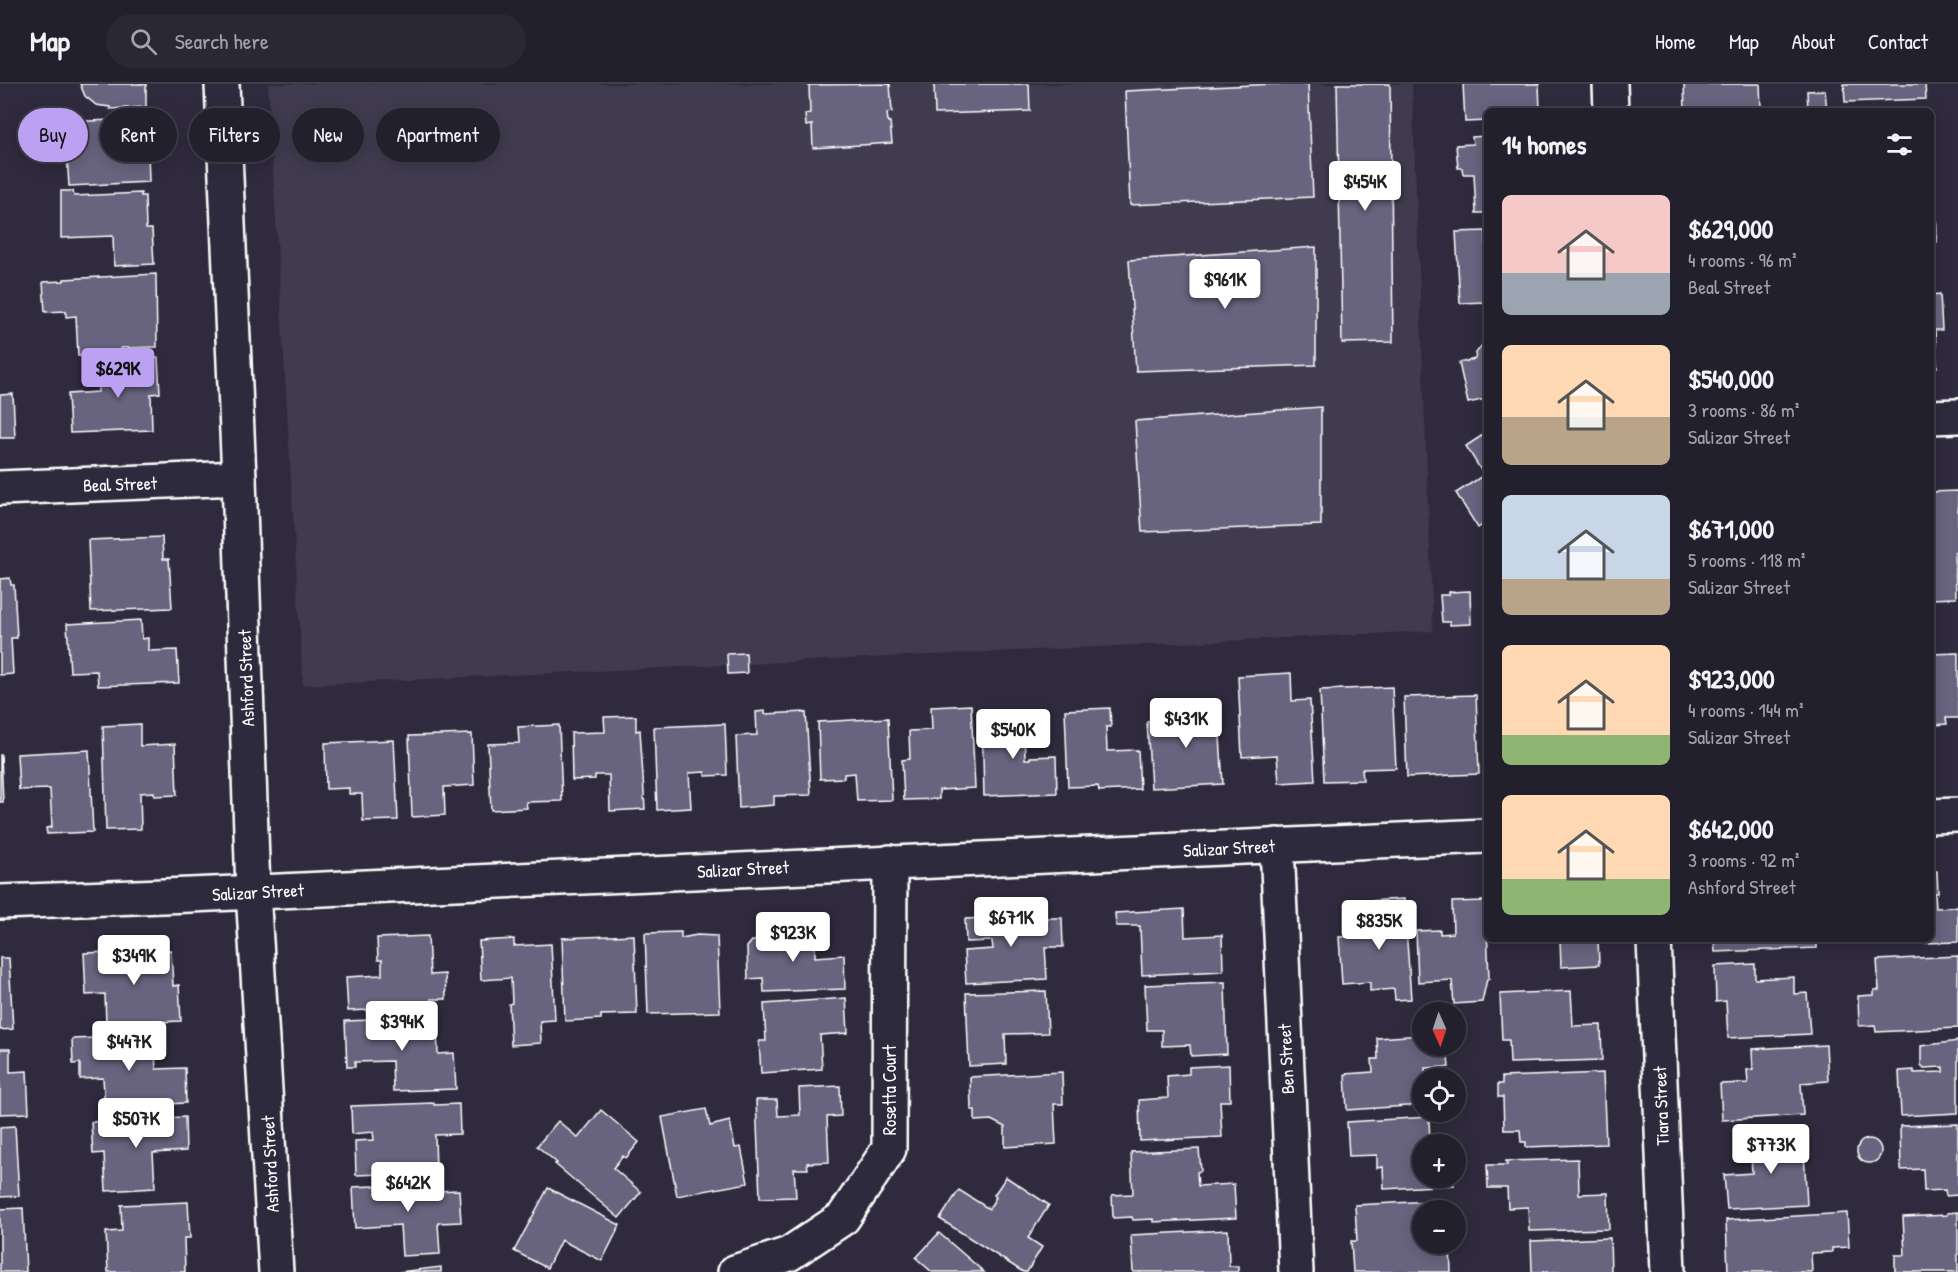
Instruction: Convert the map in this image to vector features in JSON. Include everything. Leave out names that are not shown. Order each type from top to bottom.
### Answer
[{"type":"street","name":"Ashford Street","points":[[222,84],[254,891],[276,1272]]},
{"type":"street","points":[[1610,84],[1611,108]]},
{"type":"street","points":[[1934,417],[1958,416]]},
{"type":"street","name":"Beal Street","points":[[0,488],[239,478]]},
{"type":"street","points":[[1934,816],[1958,815]]},
{"type":"street","name":"Salizar Street","points":[[0,902],[1484,836]]},
{"type":"street","name":"Ben Street","points":[[1276,846],[1296,1272]]},
{"type":"street","name":"Rosetta Court","points":[[735,1272],[789,1254],[843,1218],[889,1149],[890,862]]},
{"type":"street","name":"Tiara Street","points":[[1654,942],[1668,1272]]},
{"type":"shaded area","points":[[268,84],[1412,84],[1433,631],[303,685],[273,162],[280,162],[280,108],[269,108]]},
{"type":"building","points":[[80,84],[146,84],[146,107],[110,108],[96,105],[85,96]]},
{"type":"building","points":[[890,84],[892,112],[887,113],[892,143],[813,148],[812,125],[806,126],[805,114],[810,113],[809,85]]},
{"type":"building","points":[[934,84],[1029,84],[1030,111],[935,114]]},
{"type":"building","points":[[1308,84],[1313,197],[1130,205],[1125,91]]},
{"type":"building","points":[[1337,84],[1390,84],[1393,342],[1342,343]]},
{"type":"building","points":[[1463,84],[1539,84],[1540,108],[1484,108],[1484,121],[1465,122]]},
{"type":"building","points":[[1684,84],[1760,84],[1761,108],[1685,108]]},
{"type":"building","points":[[1844,84],[1925,84],[1926,99],[1845,102]]},
{"type":"building","points":[[1825,90],[1827,108],[1808,108],[1807,91]]},
{"type":"building","points":[[88,121],[100,121],[100,162],[148,162],[149,182],[69,186],[68,162],[88,162]]},
{"type":"building","points":[[1484,136],[1484,213],[1476,213],[1474,174],[1463,174],[1462,168],[1458,168],[1456,145],[1473,144],[1472,137]]},
{"type":"building","points":[[61,191],[73,191],[74,196],[141,193],[141,196],[145,196],[146,229],[152,229],[154,264],[114,266],[113,236],[61,238]]},
{"type":"building","points":[[1934,207],[1936,207],[1937,242],[1934,242]]},
{"type":"building","points":[[1484,231],[1484,302],[1460,303],[1456,232]]},
{"type":"building","points":[[1316,247],[1316,365],[1136,371],[1129,260]]},
{"type":"building","points":[[156,274],[157,347],[121,348],[122,354],[78,356],[76,316],[66,317],[66,311],[45,312],[43,282]]},
{"type":"building","points":[[1940,294],[1942,330],[1935,330],[1937,367],[1934,367],[1934,295]]},
{"type":"building","points":[[1484,343],[1484,399],[1468,403],[1459,363],[1475,359],[1476,353]]},
{"type":"building","points":[[158,358],[160,393],[151,394],[152,430],[70,433],[68,394],[98,392],[97,368],[118,366],[118,359]]},
{"type":"building","points":[[13,394],[15,438],[0,438],[0,395]]},
{"type":"building","points":[[1321,407],[1321,525],[1142,532],[1135,421]]},
{"type":"building","points":[[1484,434],[1484,475],[1466,446]]},
{"type":"building","points":[[1484,475],[1484,524],[1478,528],[1456,493]]},
{"type":"building","points":[[1958,491],[1958,553],[1955,553],[1956,598],[1934,599],[1934,492]]},
{"type":"building","points":[[162,537],[163,559],[169,559],[172,608],[91,611],[88,540]]},
{"type":"building","points":[[10,578],[11,585],[14,585],[17,638],[11,638],[13,674],[0,675],[0,579]]},
{"type":"building","points":[[1470,591],[1471,624],[1450,625],[1450,622],[1442,622],[1440,595]]},
{"type":"building","points":[[141,620],[142,639],[148,638],[148,651],[177,650],[179,683],[98,686],[97,671],[70,672],[67,624]]},
{"type":"building","points":[[746,653],[747,673],[728,674],[727,654]]},
{"type":"building","points":[[1958,653],[1958,718],[1946,718],[1947,724],[1934,725],[1934,654]]},
{"type":"building","points":[[1291,673],[1292,701],[1310,700],[1315,781],[1279,783],[1277,755],[1242,757],[1238,676]]},
{"type":"building","points":[[1392,687],[1396,768],[1362,769],[1363,780],[1324,781],[1320,690]]},
{"type":"building","points":[[1476,695],[1479,774],[1407,777],[1404,697]]},
{"type":"building","points":[[971,705],[975,788],[939,790],[939,799],[904,800],[902,760],[910,759],[909,731],[932,730],[931,707]]},
{"type":"building","points":[[1218,705],[1223,784],[1151,788],[1147,722],[1175,721],[1174,707]]},
{"type":"building","points":[[1110,708],[1111,727],[1106,727],[1107,751],[1138,750],[1140,789],[1099,791],[1098,786],[1068,787],[1065,710]]},
{"type":"building","points":[[765,711],[765,714],[806,712],[811,795],[774,796],[774,805],[739,808],[736,736],[757,735],[756,712]]},
{"type":"building","points":[[1027,714],[1027,730],[1024,730],[1025,759],[1056,756],[1057,793],[984,796],[982,716]]},
{"type":"building","points":[[636,716],[636,731],[640,730],[645,809],[610,811],[609,775],[595,775],[595,779],[572,780],[571,733],[605,732],[604,717]]},
{"type":"building","points":[[888,718],[892,800],[857,801],[855,773],[844,774],[844,778],[820,779],[818,722]]},
{"type":"building","points":[[140,724],[140,746],[175,744],[177,795],[154,796],[154,792],[140,793],[141,829],[106,830],[103,726]]},
{"type":"building","points":[[725,724],[727,775],[705,776],[705,772],[689,773],[691,808],[657,810],[654,727]]},
{"type":"building","points":[[559,725],[562,801],[526,802],[527,808],[491,810],[488,744],[519,743],[518,727]]},
{"type":"building","points":[[472,734],[474,785],[444,787],[445,815],[412,817],[409,736]]},
{"type":"building","points":[[394,740],[398,820],[363,821],[362,794],[349,794],[349,788],[326,789],[325,743]]},
{"type":"building","points":[[89,750],[93,832],[47,834],[46,828],[52,827],[50,789],[19,790],[17,754]]},
{"type":"building","points":[[1,755],[3,802],[0,802]]},
{"type":"building","points":[[1934,871],[1937,871],[1936,908],[1958,907],[1958,942],[1891,944],[1891,942],[1934,942]]},
{"type":"building","points":[[1404,899],[1411,999],[1395,1000],[1394,989],[1370,991],[1370,982],[1342,984],[1339,937],[1357,936],[1357,929],[1371,928],[1369,901]]},
{"type":"building","points":[[1484,901],[1484,942],[1488,942],[1489,979],[1487,979],[1482,1002],[1454,1002],[1452,980],[1418,982],[1416,931],[1440,930],[1440,934],[1453,933],[1452,902]]},
{"type":"building","points":[[1184,909],[1185,937],[1222,935],[1223,971],[1142,975],[1140,926],[1116,926],[1115,913]]},
{"type":"building","points":[[1043,915],[1043,918],[1062,918],[1063,947],[1045,947],[1047,979],[966,983],[964,951],[993,949],[992,941],[966,942],[965,919]]},
{"type":"building","points":[[807,927],[808,944],[815,944],[815,957],[844,955],[845,989],[764,992],[763,978],[748,979],[747,947],[752,941],[763,941],[762,929]]},
{"type":"building","points":[[681,932],[681,938],[697,935],[717,936],[720,1012],[648,1014],[645,933]]},
{"type":"building","points":[[634,935],[637,1014],[601,1015],[601,1019],[565,1021],[562,938]]},
{"type":"building","points":[[428,936],[430,975],[445,974],[446,999],[431,999],[431,1007],[348,1011],[346,977],[382,975],[382,960],[378,960],[377,938]]},
{"type":"building","points":[[514,939],[514,946],[551,944],[555,1020],[540,1021],[541,1043],[511,1045],[509,1004],[512,1003],[511,978],[481,980],[479,941]]},
{"type":"building","points":[[1560,942],[1598,942],[1599,965],[1561,967]]},
{"type":"building","points":[[1714,942],[1817,942],[1817,948],[1715,952]]},
{"type":"building","points":[[171,950],[173,986],[179,985],[181,1021],[106,1024],[105,994],[86,995],[84,953]]},
{"type":"building","points":[[1958,956],[1958,1028],[1876,1032],[1875,1025],[1859,1026],[1858,996],[1874,995],[1874,990],[1879,990],[1877,960]]},
{"type":"building","points":[[0,958],[9,958],[13,1029],[0,1030]]},
{"type":"building","points":[[1755,964],[1755,979],[1794,977],[1794,994],[1807,993],[1810,1034],[1728,1038],[1726,1001],[1716,1002],[1715,966]]},
{"type":"building","points":[[1225,982],[1227,1054],[1191,1056],[1190,1045],[1162,1046],[1162,1030],[1147,1030],[1145,985]]},
{"type":"building","points":[[1046,991],[1048,1033],[1005,1034],[1006,1064],[969,1066],[966,993]]},
{"type":"building","points":[[1571,991],[1573,1026],[1601,1025],[1602,1060],[1510,1063],[1509,1040],[1502,1040],[1500,994]]},
{"type":"building","points":[[846,998],[848,1033],[820,1035],[822,1069],[761,1073],[759,1041],[766,1041],[764,1004]]},
{"type":"building","points":[[426,1018],[426,1025],[437,1025],[438,1054],[454,1053],[456,1089],[393,1091],[392,1061],[355,1062],[355,1067],[347,1067],[345,1021]]},
{"type":"building","points":[[148,1036],[149,1052],[155,1052],[156,1069],[185,1068],[186,1103],[105,1107],[103,1078],[80,1079],[80,1063],[73,1064],[72,1039]]},
{"type":"building","points":[[1412,1036],[1412,1056],[1448,1056],[1449,1067],[1412,1068],[1412,1106],[1347,1110],[1345,1074],[1373,1072],[1372,1059],[1378,1059],[1377,1038]]},
{"type":"building","points":[[1958,1041],[1958,1113],[1901,1116],[1899,1071],[1943,1072],[1943,1067],[1924,1068],[1921,1065],[1921,1046]]},
{"type":"building","points":[[1826,1045],[1828,1081],[1801,1083],[1803,1115],[1722,1120],[1720,1084],[1748,1083],[1747,1070],[1753,1069],[1752,1049]]},
{"type":"building","points":[[0,1049],[10,1049],[10,1072],[27,1071],[29,1113],[0,1114]]},
{"type":"building","points":[[1229,1065],[1230,1101],[1220,1101],[1222,1137],[1140,1141],[1139,1100],[1168,1098],[1167,1076],[1189,1074],[1189,1067]]},
{"type":"building","points":[[1062,1072],[1063,1104],[1054,1104],[1056,1144],[1005,1147],[1005,1127],[991,1120],[975,1121],[975,1110],[971,1110],[970,1077]]},
{"type":"building","points":[[1603,1073],[1606,1144],[1526,1147],[1526,1142],[1521,1142],[1520,1130],[1504,1130],[1503,1097],[1498,1097],[1498,1084],[1502,1084],[1502,1077]]},
{"type":"building","points":[[840,1086],[841,1116],[827,1117],[829,1162],[807,1163],[808,1169],[794,1169],[796,1197],[760,1198],[756,1100],[777,1100],[778,1116],[800,1115],[799,1088]]},
{"type":"building","points":[[434,1103],[434,1105],[459,1104],[460,1134],[435,1135],[436,1172],[356,1175],[355,1141],[374,1140],[373,1132],[352,1134],[351,1106]]},
{"type":"building","points":[[706,1109],[710,1126],[730,1121],[735,1148],[741,1147],[748,1183],[677,1196],[662,1117]]},
{"type":"building","points":[[601,1110],[639,1142],[626,1158],[623,1156],[613,1168],[641,1192],[619,1218],[537,1146],[558,1121],[578,1138]]},
{"type":"building","points":[[185,1117],[186,1151],[153,1153],[155,1188],[106,1191],[104,1153],[93,1154],[91,1122]]},
{"type":"building","points":[[1412,1118],[1412,1122],[1429,1122],[1430,1134],[1412,1134],[1412,1187],[1384,1189],[1383,1167],[1377,1168],[1377,1155],[1349,1156],[1347,1122]]},
{"type":"building","points":[[1958,1124],[1958,1195],[1946,1196],[1945,1190],[1924,1191],[1923,1169],[1901,1170],[1900,1126]]},
{"type":"building","points":[[15,1126],[19,1196],[0,1197],[0,1127]]},
{"type":"building","points":[[1803,1134],[1807,1205],[1727,1209],[1724,1175],[1752,1173],[1750,1138]]},
{"type":"building","points":[[1869,1139],[1878,1142],[1881,1151],[1878,1160],[1869,1163],[1860,1160],[1857,1151],[1860,1142]]},
{"type":"building","points":[[1199,1149],[1201,1171],[1197,1172],[1198,1186],[1234,1184],[1236,1218],[1153,1222],[1153,1219],[1113,1218],[1112,1195],[1133,1194],[1131,1152]]},
{"type":"building","points":[[1578,1159],[1579,1194],[1608,1193],[1609,1229],[1529,1231],[1528,1207],[1508,1208],[1507,1188],[1488,1188],[1487,1165],[1507,1165],[1506,1161]]},
{"type":"building","points":[[1006,1177],[1049,1205],[1028,1238],[1042,1247],[1027,1272],[1023,1272],[940,1219],[959,1190],[989,1209],[996,1197],[994,1195]]},
{"type":"building","points":[[435,1183],[436,1191],[459,1190],[461,1222],[438,1223],[440,1254],[402,1256],[400,1225],[355,1228],[353,1187]]},
{"type":"building","points":[[548,1188],[620,1225],[602,1261],[561,1240],[547,1268],[514,1251]]},
{"type":"building","points":[[188,1202],[190,1238],[184,1238],[185,1272],[108,1272],[106,1232],[122,1231],[121,1205]]},
{"type":"building","points":[[1412,1202],[1412,1254],[1450,1254],[1451,1272],[1353,1272],[1351,1241],[1357,1241],[1355,1205]]},
{"type":"building","points":[[23,1208],[26,1272],[0,1272],[0,1209]]},
{"type":"building","points":[[1958,1212],[1958,1272],[1895,1272],[1895,1255],[1905,1255],[1903,1217],[1947,1215],[1947,1213]]},
{"type":"building","points":[[1847,1213],[1849,1247],[1832,1248],[1832,1252],[1811,1253],[1812,1272],[1728,1272],[1726,1220]]},
{"type":"building","points":[[1228,1230],[1229,1266],[1238,1266],[1238,1272],[1133,1272],[1131,1235]]},
{"type":"building","points":[[939,1233],[984,1272],[932,1272],[916,1258]]},
{"type":"building","points":[[1610,1238],[1611,1272],[1532,1272],[1531,1241]]},
{"type":"building","points":[[441,1267],[441,1272],[399,1272]]}]
